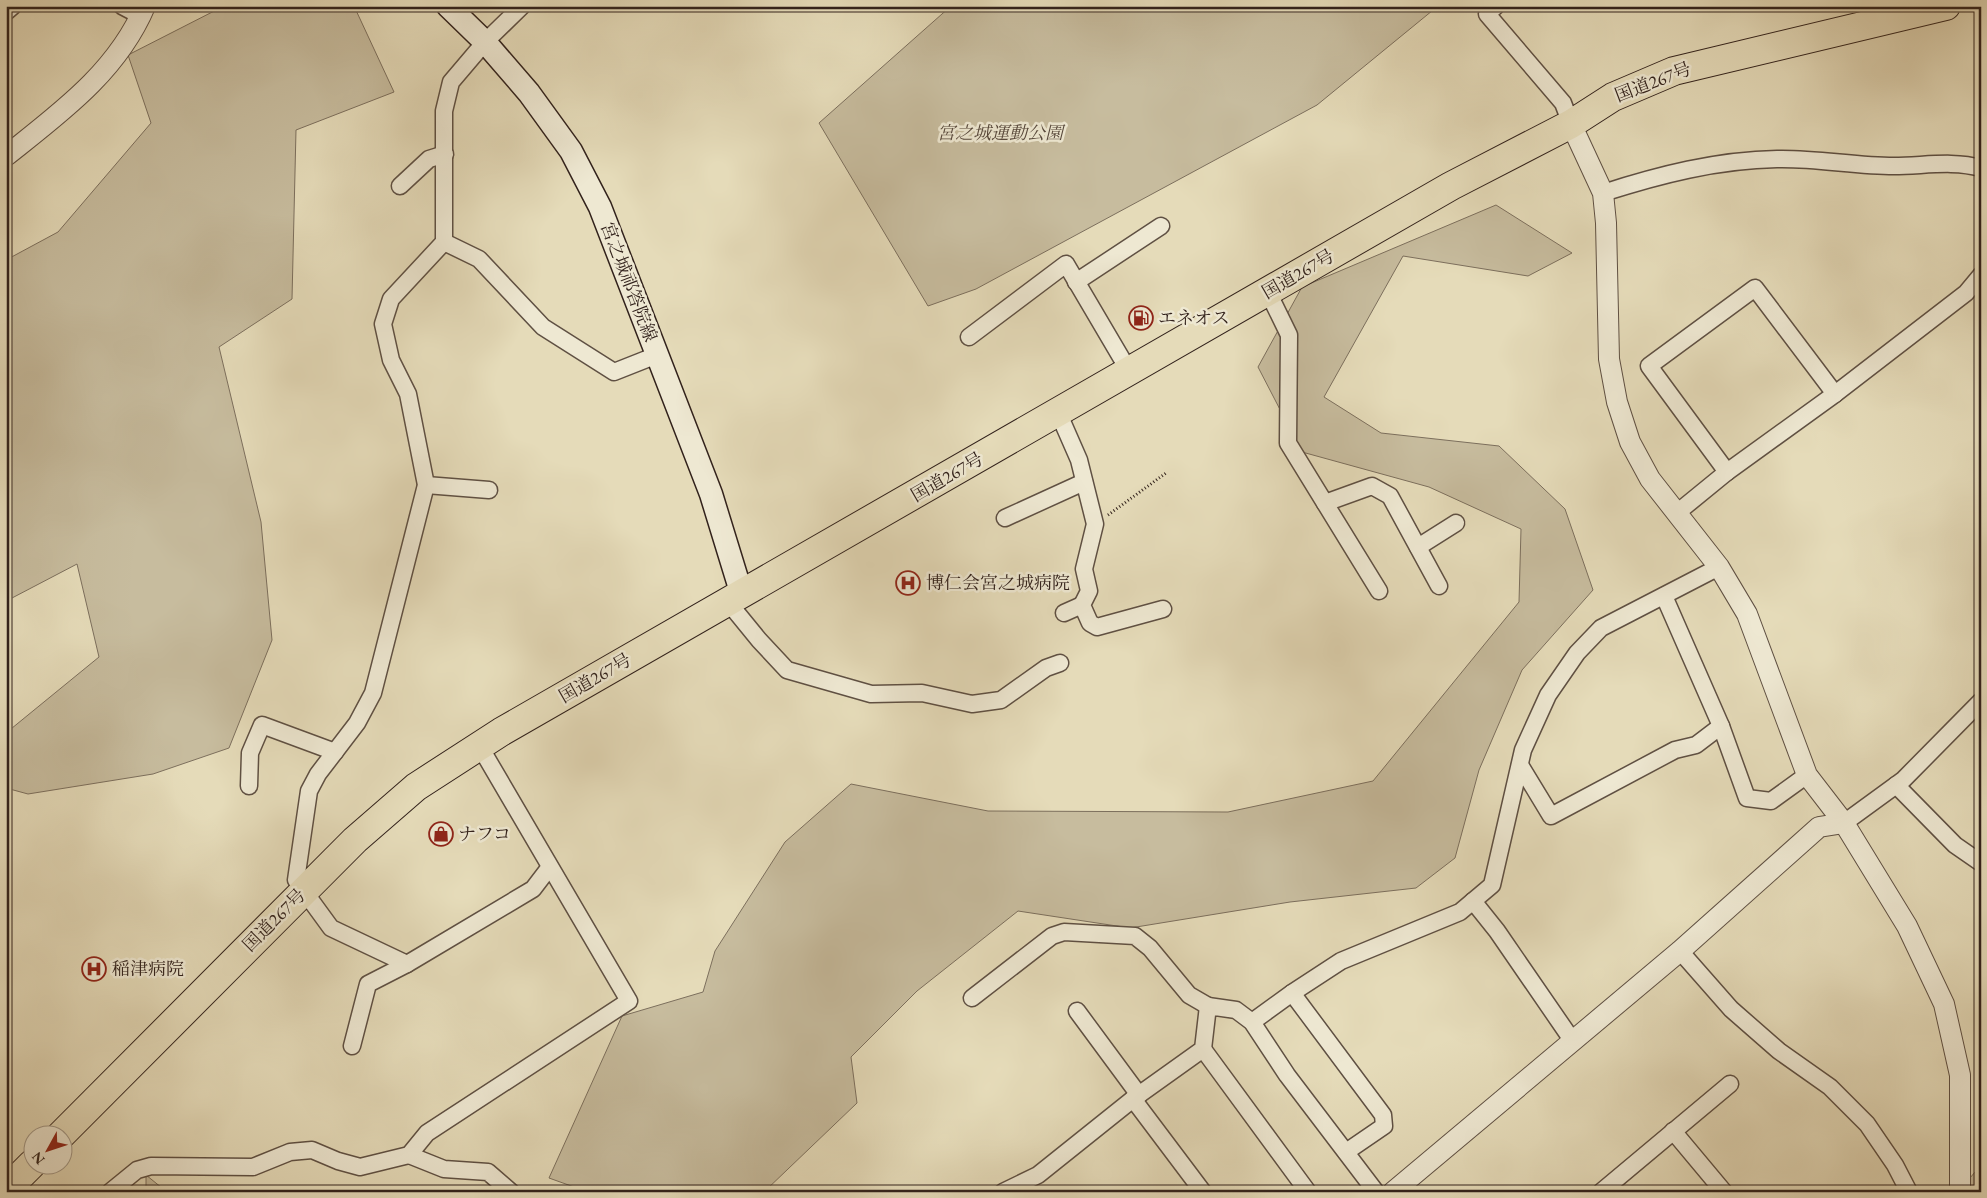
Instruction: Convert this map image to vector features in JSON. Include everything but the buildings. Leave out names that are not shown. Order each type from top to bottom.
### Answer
[{"type":"highway","name":"国道267号","points":[[70,1126],[303,891],[383,814],[416,787],[479,746],[1451,186],[1572,124],[1613,97],[1674,70],[1900,11],[1946,6]]},
{"type":"highway","points":[[9,1190],[22,1175]]},
{"type":"main road","name":"宮之城祁答院線","points":[[448,6],[485,42],[529,94],[571,151],[600,207],[711,494],[735,599]]},
{"type":"street","points":[[6,12],[14,6]]},
{"type":"street","points":[[6,156],[80,96],[112,62],[143,11],[122,6]]},
{"type":"street","points":[[407,964],[330,928],[296,880],[296,872],[309,791],[318,774],[357,723],[373,693],[426,485],[408,394],[391,360],[383,324],[391,299],[444,242],[444,111],[451,82],[485,42],[522,6]]},
{"type":"street","points":[[1496,6],[1487,14],[1563,103],[1603,193],[1606,223],[1610,359],[1617,402],[1630,442],[1650,479],[1678,512],[1719,567],[1747,614],[1807,775],[1844,824],[1906,926],[1944,1004],[1960,1075],[1960,1192]]},
{"type":"street","points":[[400,186],[429,159],[445,154]]},
{"type":"street","points":[[1603,193],[1654,176],[1714,164],[1777,159],[1894,166],[1957,164],[1981,168]]},
{"type":"street","points":[[1076,282],[1161,226]]},
{"type":"street","points":[[444,242],[479,259],[543,327],[597,363],[614,372],[657,355]]},
{"type":"street","points":[[969,337],[1066,264],[1129,372]]},
{"type":"street","points":[[1678,512],[1727,472],[1835,394],[1966,294],[1981,275]]},
{"type":"street","points":[[1727,472],[1649,366],[1755,288],[1835,394]]},
{"type":"street","points":[[1268,292],[1289,335],[1288,443],[1379,591]]},
{"type":"street","points":[[1058,412],[1079,460],[1095,524],[1084,569],[1089,591],[1082,605],[1064,613]]},
{"type":"street","points":[[1005,518],[1084,482]]},
{"type":"street","points":[[426,485],[489,490]]},
{"type":"street","points":[[1325,503],[1372,486],[1390,496],[1439,586]]},
{"type":"street","points":[[1418,547],[1456,523]]},
{"type":"street","points":[[1252,1022],[1292,993],[1342,961],[1460,912],[1492,885],[1523,750],[1548,696],[1577,653],[1601,628],[1719,567]]},
{"type":"street","points":[[1664,596],[1721,726],[1747,798],[1771,801],[1807,775]]},
{"type":"street","points":[[735,599],[759,640],[787,670],[870,694],[922,693],[972,704],[1001,700],[1046,668],[1060,663]]},
{"type":"street","points":[[1082,605],[1090,623],[1097,627],[1163,609]]},
{"type":"street","points":[[1393,1192],[1680,950],[1819,827],[1844,824],[1896,785],[1981,701]]},
{"type":"street","points":[[249,786],[250,753],[262,725],[335,752]]},
{"type":"street","points":[[1520,765],[1550,816],[1675,750],[1696,745],[1721,726]]},
{"type":"street","points":[[409,1155],[427,1133],[629,1001],[549,868],[479,746]]},
{"type":"street","points":[[1896,785],[1956,845],[1981,863]]},
{"type":"street","points":[[352,1046],[368,984],[407,964],[533,889],[549,868]]},
{"type":"street","points":[[1473,901],[1572,1040]]},
{"type":"street","points":[[972,998],[1052,936],[1064,932],[1135,936],[1150,948],[1189,995],[1208,1006],[1236,1010],[1252,1022],[1287,1074],[1376,1192]]},
{"type":"street","points":[[1680,950],[1731,1009],[1779,1051],[1830,1087],[1867,1124],[1895,1165],[1909,1192]]},
{"type":"street","points":[[1292,993],[1383,1115],[1384,1126],[1346,1152]]},
{"type":"street","points":[[1208,1006],[1203,1048],[1308,1192]]},
{"type":"street","points":[[1077,1011],[1203,1192]]},
{"type":"street","points":[[1003,1192],[1038,1175],[1136,1097],[1203,1048]]},
{"type":"street","points":[[1601,1192],[1730,1084]]},
{"type":"street","points":[[1673,1131],[1724,1192]]},
{"type":"street","points":[[110,1192],[137,1170],[151,1166],[253,1166],[290,1152],[312,1150],[338,1161],[360,1167],[409,1155],[444,1169],[488,1172],[510,1192]]},
{"type":"path","points":[[1095,524],[1166,473]]},
{"type":"green space","points":[[224,6],[354,6],[394,92],[296,130],[292,299],[219,347],[261,522],[272,640],[229,748],[153,774],[28,794],[6,788],[6,733],[99,657],[77,564],[12,598],[6,606],[6,260],[58,232],[151,123],[128,55]]},
{"type":"green space","name":"宮之城運動公園","points":[[951,6],[1438,6],[1317,105],[976,289],[928,306],[819,123]]},
{"type":"green space","points":[[1496,205],[1572,253],[1528,276],[1403,256],[1324,397],[1381,433],[1499,446],[1565,509],[1593,590],[1522,670],[1479,770],[1455,858],[1416,888],[1290,902],[1130,928],[1018,911],[917,991],[851,1057],[857,1103],[765,1191],[588,1192],[549,1178],[622,1016],[703,992],[715,951],[785,842],[851,784],[988,811],[1228,812],[1373,781],[1519,602],[1521,529],[1429,487],[1302,452],[1258,367],[1302,287]]},
{"type":"green space","points":[[1981,1165],[1981,1192],[1958,1192]]},
{"type":"green space","points":[[146,1175],[167,1192],[146,1192]]},
{"type":"place","name":"エネオス","points":[[1141,318]]},
{"type":"place","name":"博仁会宮之城病院","points":[[908,583]]},
{"type":"place","name":"ナフコ","points":[[441,834]]},
{"type":"place","name":"稲津病院","points":[[94,969]]}]
